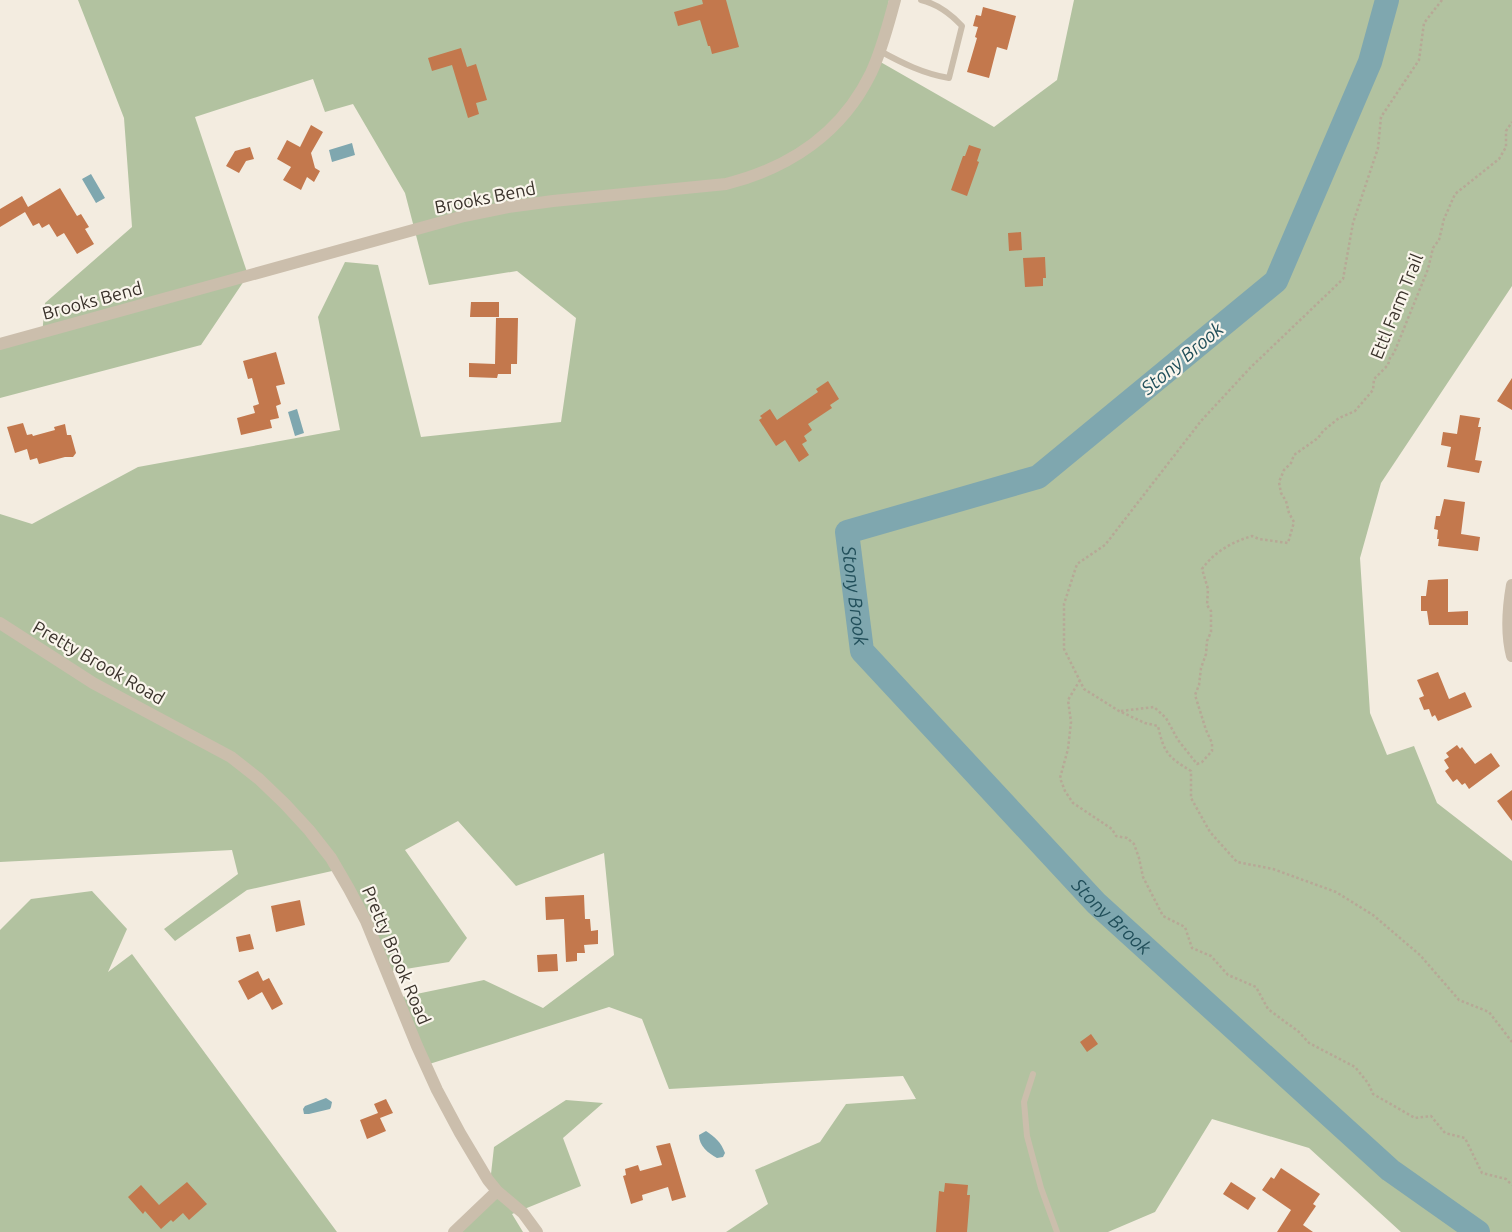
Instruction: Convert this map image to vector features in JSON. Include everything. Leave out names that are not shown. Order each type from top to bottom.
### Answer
[{"type":"street","name":"Brooks Bend","points":[[0,344],[464,216],[517,206],[726,184],[773,169],[796,156],[814,142],[845,113],[861,92],[880,51],[895,0]]},
{"type":"street","points":[[1512,585],[1509,600],[1508,626],[1512,656]]},
{"type":"street","name":"Pretty Brook Road","points":[[0,623],[93,683],[231,757],[279,797],[309,830],[331,858],[366,920],[437,1090],[483,1172],[497,1191],[523,1213],[537,1232]]},
{"type":"street","points":[[454,1232],[497,1191]]},
{"type":"lane","points":[[880,51],[923,72],[949,78],[962,26],[949,12],[921,0]]},
{"type":"lane","points":[[1033,1074],[1024,1102],[1027,1136],[1041,1188],[1058,1232]]},
{"type":"path","points":[[1442,0],[1424,23],[1419,60],[1381,117],[1378,148],[1353,223],[1343,279],[1250,368],[1201,421],[1105,545],[1077,564],[1064,604],[1064,649],[1084,689],[1119,711],[1145,723],[1158,726],[1162,742],[1172,760],[1191,772],[1191,798],[1210,832],[1238,862],[1273,868],[1336,892],[1373,915],[1420,955],[1459,1000],[1489,1012],[1512,1042]]},
{"type":"path","name":"Ettl Farm Trail","points":[[1119,711],[1154,707],[1166,718],[1178,740],[1196,764],[1202,762],[1212,751],[1212,743],[1206,730],[1196,694],[1199,685],[1200,668],[1206,654],[1207,640],[1211,632],[1211,611],[1207,605],[1208,589],[1202,570],[1208,561],[1219,551],[1240,539],[1252,536],[1259,540],[1288,543],[1294,522],[1281,493],[1279,482],[1284,470],[1291,463],[1294,455],[1318,438],[1323,431],[1339,418],[1354,411],[1373,390],[1374,379],[1388,365],[1394,353],[1428,268],[1433,248],[1439,240],[1444,218],[1455,194],[1498,159],[1506,147],[1506,130],[1512,122]]},
{"type":"path","points":[[1080,680],[1068,700],[1071,722],[1066,762],[1060,778],[1074,803],[1112,829],[1116,836],[1127,838],[1134,844],[1143,876],[1163,916],[1185,927],[1192,948],[1211,956],[1228,975],[1256,987],[1268,1009],[1300,1032],[1309,1043],[1355,1067],[1368,1083],[1373,1094],[1415,1118],[1431,1116],[1445,1133],[1465,1138],[1482,1173],[1506,1179],[1512,1185]]},
{"type":"green space","points":[[78,0],[889,0],[877,60],[994,127],[1057,80],[1074,0],[1512,0],[1512,286],[1381,483],[1360,558],[1370,713],[1387,755],[1414,746],[1437,803],[1512,861],[1512,1232],[1401,1232],[1309,1148],[1212,1119],[1155,1212],[1108,1232],[726,1232],[768,1204],[755,1170],[820,1142],[846,1104],[916,1099],[903,1076],[669,1089],[642,1019],[609,1007],[423,1066],[397,998],[484,980],[543,1008],[614,955],[604,853],[516,886],[458,821],[405,850],[467,938],[449,962],[387,972],[341,869],[247,890],[175,941],[164,929],[238,874],[232,850],[0,862],[0,514],[32,524],[138,467],[340,430],[318,317],[345,262],[378,265],[421,437],[561,422],[576,318],[517,271],[429,285],[405,193],[353,104],[325,112],[313,79],[195,117],[248,275],[201,345],[0,398],[0,347],[42,335],[45,303],[132,227],[124,118]]},
{"type":"green space","points":[[92,891],[127,929],[108,972],[132,954],[337,1232],[0,1232],[0,930],[31,899]]},
{"type":"green space","points":[[566,1100],[603,1103],[563,1138],[581,1186],[512,1214],[523,1232],[451,1232],[489,1192],[494,1147]]},
{"type":"water","points":[[352,143],[355,155],[332,162],[329,150]]},
{"type":"water","points":[[91,174],[105,198],[96,203],[82,179]]},
{"type":"water","points":[[297,409],[304,433],[295,436],[288,412]]},
{"type":"water","points":[[326,1098],[332,1102],[330,1109],[304,1114],[303,1109],[305,1106]]},
{"type":"water","points":[[706,1131],[722,1146],[725,1153],[723,1157],[717,1158],[702,1146],[699,1135]]},
{"type":"building","points":[[702,0],[726,0],[739,47],[712,54],[700,20],[678,26],[674,12],[703,4]]},
{"type":"building","points":[[983,7],[1016,16],[1007,50],[997,47],[989,78],[967,72],[977,38],[975,37],[978,27],[973,26],[976,15],[981,16]]},
{"type":"building","points":[[461,48],[467,67],[476,64],[487,100],[476,103],[479,114],[468,118],[452,65],[432,71],[428,58]]},
{"type":"building","points":[[311,125],[323,132],[311,153],[315,168],[320,171],[314,182],[307,177],[301,190],[283,180],[291,167],[277,159],[287,140],[300,147]]},
{"type":"building","points":[[969,145],[981,149],[977,161],[979,162],[967,196],[951,190]]},
{"type":"building","points":[[250,147],[254,159],[246,161],[239,173],[226,166],[235,151]]},
{"type":"building","points":[[60,188],[77,216],[81,214],[89,227],[85,229],[94,244],[77,254],[64,233],[57,237],[49,224],[42,228],[39,223],[33,226],[25,212],[0,227],[0,209],[22,196],[28,207]]},
{"type":"building","points":[[1021,232],[1022,250],[1009,251],[1008,233]]},
{"type":"building","points":[[1045,257],[1046,278],[1043,278],[1043,286],[1025,287],[1023,258]]},
{"type":"building","points":[[471,302],[499,302],[499,317],[470,317]]},
{"type":"building","points":[[496,318],[518,318],[517,364],[511,364],[511,374],[498,374],[497,378],[469,377],[469,363],[495,364]]},
{"type":"building","points":[[276,352],[285,384],[276,386],[281,404],[276,406],[279,418],[270,420],[272,428],[241,435],[237,418],[255,413],[253,406],[259,404],[252,378],[248,379],[243,361]]},
{"type":"building","points":[[1512,378],[1512,410],[1497,401]]},
{"type":"building","points":[[828,381],[839,399],[830,405],[832,408],[808,424],[812,430],[804,436],[807,441],[802,444],[809,455],[799,462],[785,440],[776,446],[759,420],[762,418],[760,416],[770,409],[777,420],[818,392],[816,389]]},
{"type":"building","points":[[1460,415],[1480,418],[1478,427],[1481,427],[1475,460],[1482,461],[1479,473],[1447,467],[1451,447],[1441,445],[1443,432],[1457,434]]},
{"type":"building","points":[[23,423],[27,435],[32,434],[33,436],[55,430],[54,427],[65,424],[67,435],[71,435],[76,453],[73,457],[65,457],[39,464],[37,458],[30,460],[27,449],[15,453],[7,427]]},
{"type":"building","points":[[1444,499],[1465,502],[1461,534],[1480,537],[1478,551],[1438,546],[1438,530],[1434,529],[1436,516],[1440,516]]},
{"type":"building","points":[[1448,579],[1448,612],[1468,611],[1468,625],[1429,625],[1427,611],[1421,611],[1421,596],[1426,596],[1428,580]]},
{"type":"building","points":[[1438,672],[1449,699],[1465,692],[1472,707],[1438,721],[1435,715],[1432,717],[1429,709],[1424,710],[1419,698],[1424,696],[1417,680]]},
{"type":"building","points":[[1457,745],[1460,749],[1462,747],[1475,764],[1491,753],[1500,766],[1469,789],[1465,783],[1462,785],[1457,779],[1453,782],[1445,771],[1449,768],[1444,760],[1449,757],[1446,753]]},
{"type":"building","points":[[1512,790],[1512,821],[1497,801]]},
{"type":"building","points":[[584,895],[585,919],[590,919],[591,931],[598,930],[598,944],[584,945],[585,953],[577,953],[577,961],[566,962],[564,919],[546,920],[545,897]]},
{"type":"building","points":[[300,900],[305,925],[276,932],[271,906]]},
{"type":"building","points":[[250,934],[254,949],[239,952],[236,937]]},
{"type":"building","points":[[557,954],[558,971],[538,972],[537,955]]},
{"type":"building","points":[[258,971],[263,981],[269,978],[283,1004],[272,1010],[262,992],[248,1000],[238,981]]},
{"type":"building","points":[[1091,1034],[1098,1044],[1087,1052],[1080,1042]]},
{"type":"building","points":[[386,1099],[393,1113],[380,1118],[386,1131],[367,1139],[360,1120],[378,1113],[374,1104]]},
{"type":"building","points":[[670,1143],[686,1197],[672,1201],[668,1187],[642,1195],[643,1200],[631,1204],[623,1176],[626,1175],[625,1169],[638,1165],[640,1171],[662,1165],[656,1146]]},
{"type":"building","points":[[1281,1168],[1320,1194],[1313,1204],[1316,1206],[1303,1225],[1313,1232],[1277,1232],[1291,1210],[1262,1190],[1271,1177],[1274,1179]]},
{"type":"building","points":[[187,1182],[207,1204],[189,1220],[183,1213],[161,1229],[145,1211],[143,1214],[128,1197],[141,1185],[159,1205]]},
{"type":"building","points":[[1231,1182],[1256,1198],[1248,1210],[1223,1194]]},
{"type":"building","points":[[945,1183],[968,1185],[967,1195],[970,1195],[967,1232],[936,1232],[939,1191],[944,1192]]},
{"type":"waterway","name":"Stony Brook","points":[[1387,0],[1370,62],[1276,281],[1038,477],[847,532],[862,651],[1096,903],[1390,1170],[1478,1232]]}]
